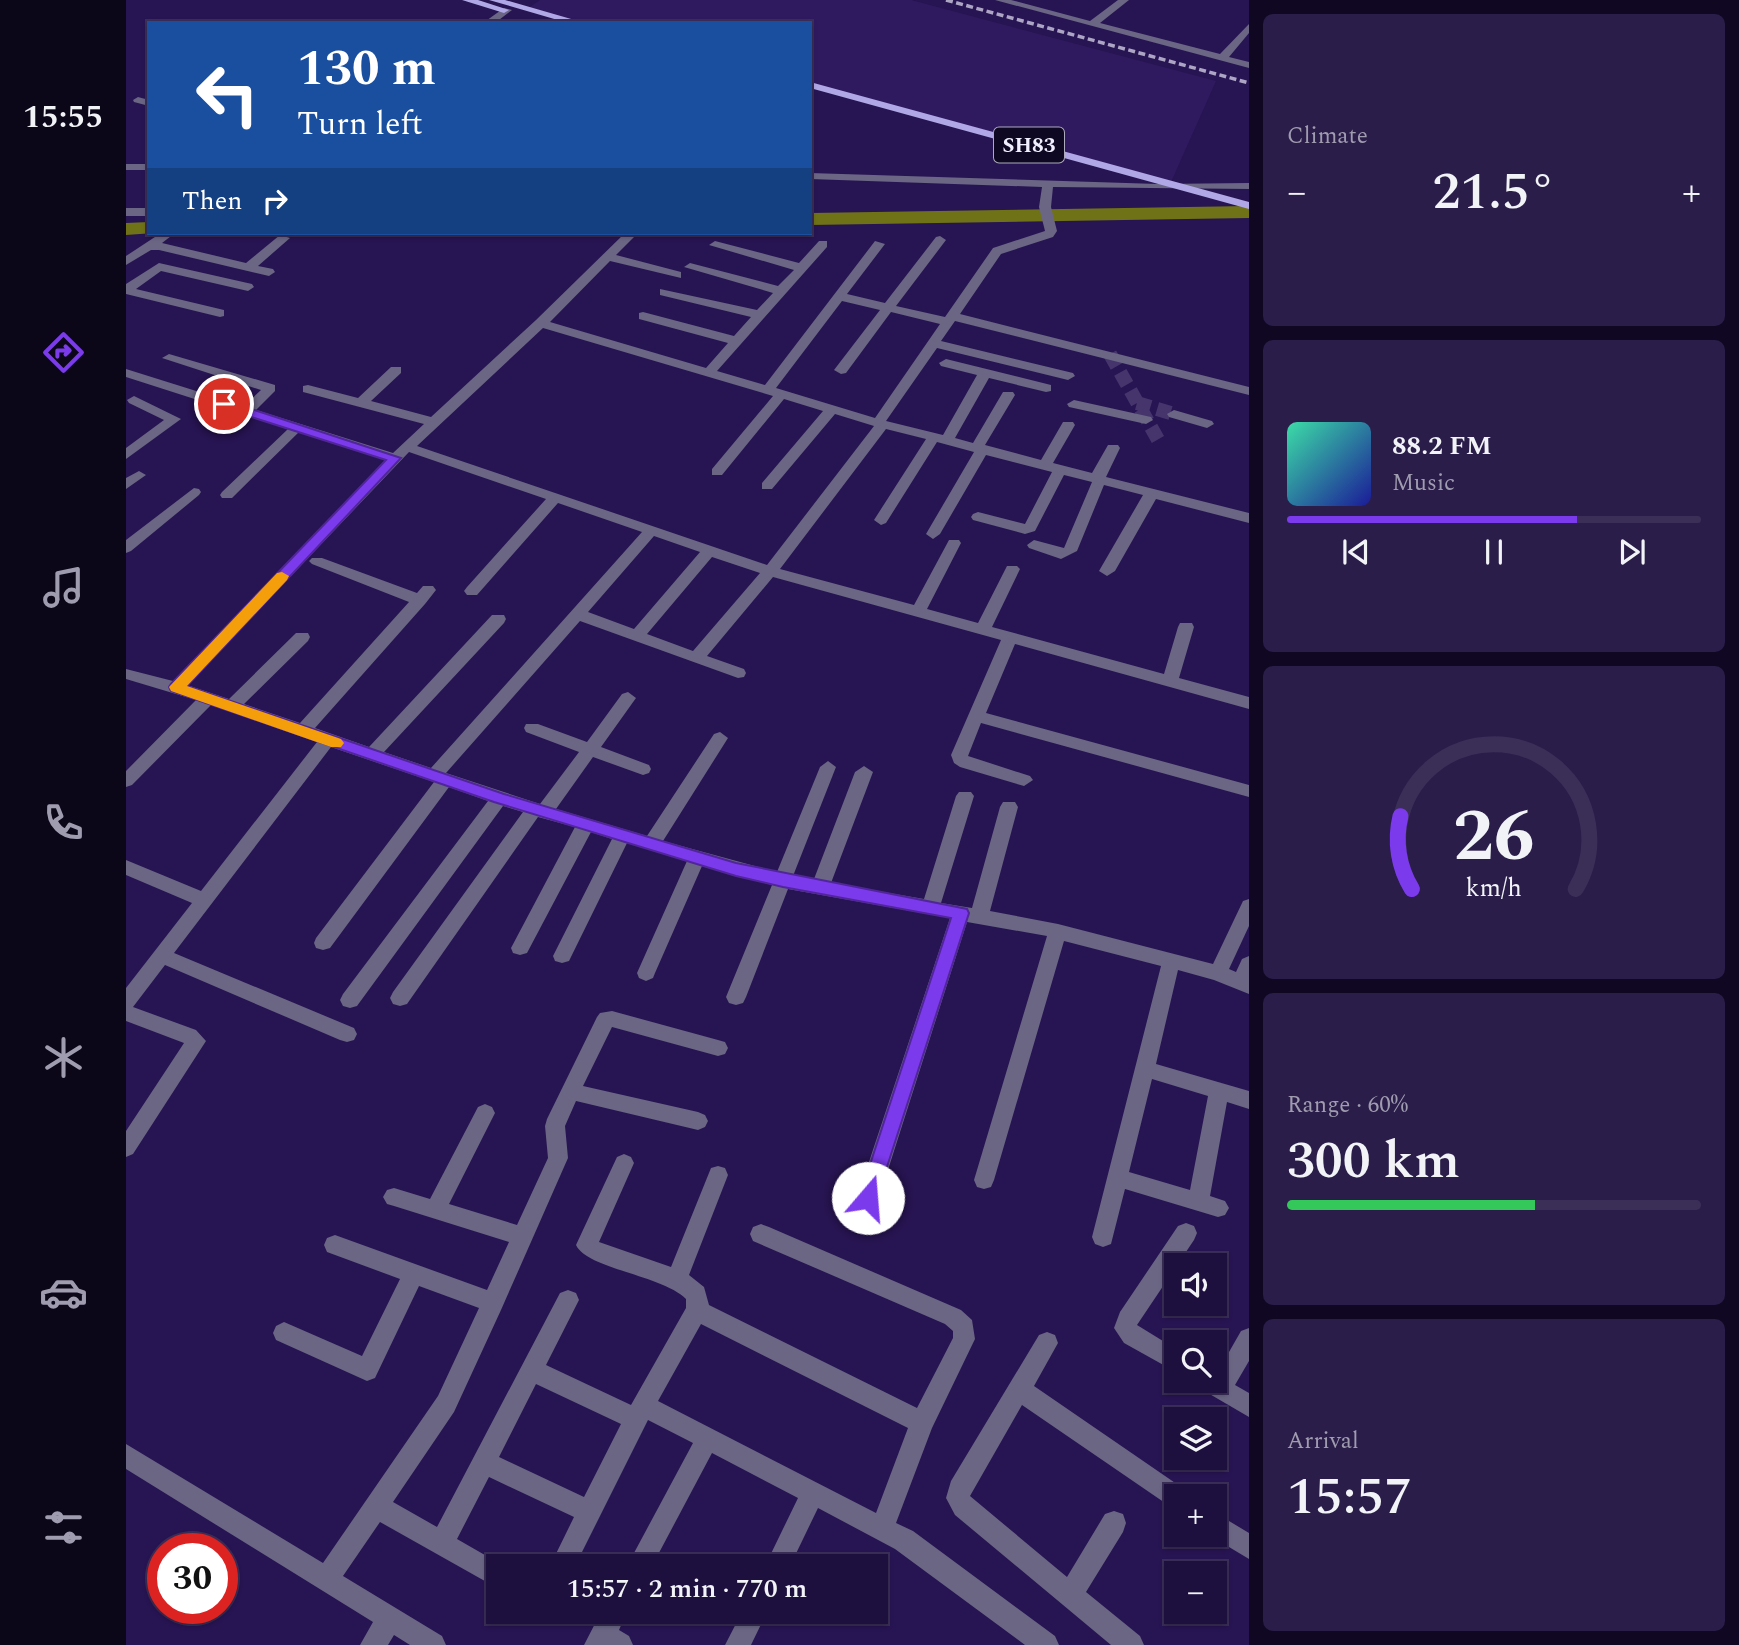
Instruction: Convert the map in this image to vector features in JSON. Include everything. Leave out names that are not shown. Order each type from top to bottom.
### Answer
[{"type":"main road","points":[[467,0],[544,21]]},
{"type":"main road","points":[[494,0],[573,21]]},
{"type":"main road","name":"SH83","points":[[812,86],[1246,208]]},
{"type":"main road","name":"SH83","points":[[812,94],[1158,187],[1246,208]]},
{"type":"street","points":[[1000,0],[1249,65]]},
{"type":"street","points":[[1092,24],[1124,0]]},
{"type":"street","points":[[491,21],[507,10]]},
{"type":"street","points":[[1222,58],[1249,27]]},
{"type":"street","points":[[130,167],[147,160]]},
{"type":"street","points":[[812,176],[1158,187],[1249,186]]},
{"type":"street","points":[[695,659],[771,571],[881,423],[997,251],[1012,244],[1044,236],[1051,231],[1044,199],[1049,183]]},
{"type":"street","points":[[126,212],[147,212]]},
{"type":"street","points":[[126,261],[165,235]]},
{"type":"street","points":[[176,687],[395,458],[541,323],[630,235]]},
{"type":"street","points":[[249,267],[284,238]]},
{"type":"street","points":[[841,370],[940,240]]},
{"type":"street","points":[[708,373],[823,243]]},
{"type":"street","points":[[717,472],[839,296],[879,244]]},
{"type":"street","points":[[715,245],[802,268]]},
{"type":"street","points":[[146,246],[159,246],[269,272]]},
{"type":"street","points":[[608,257],[677,275]]},
{"type":"street","points":[[126,290],[159,267],[248,287]]},
{"type":"street","points":[[690,267],[781,291]]},
{"type":"street","points":[[126,290],[220,313]]},
{"type":"street","points":[[664,292],[760,315]]},
{"type":"street","points":[[839,296],[950,319],[1249,391]]},
{"type":"street","points":[[643,316],[737,341]]},
{"type":"street","points":[[541,323],[881,423],[1249,518]]},
{"type":"street","points":[[934,343],[1068,376]]},
{"type":"street","points":[[169,358],[270,388],[247,411]]},
{"type":"street","points":[[946,363],[1046,388]]},
{"type":"street","points":[[361,403],[396,370]]},
{"type":"street","points":[[126,373],[395,458]]},
{"type":"street","points":[[881,520],[985,373]]},
{"type":"street","points":[[130,403],[157,382]]},
{"type":"street","points":[[308,389],[434,422]]},
{"type":"street","points":[[933,534],[1009,395]]},
{"type":"street","points":[[126,455],[174,419],[130,403]]},
{"type":"street","points":[[1074,404],[1146,420]]},
{"type":"street","points":[[767,486],[832,409]]},
{"type":"street","points":[[1174,414],[1207,424]]},
{"type":"street","points":[[978,517],[1030,528],[1068,425]]},
{"type":"street","points":[[227,495],[297,427]]},
{"type":"street","points":[[407,447],[650,532],[771,571],[1249,703]]},
{"type":"street","points":[[1034,545],[1062,554],[1070,551],[1113,448]]},
{"type":"street","points":[[126,485],[139,475]]},
{"type":"street","points":[[126,548],[194,492]]},
{"type":"street","points":[[1107,571],[1152,493]]},
{"type":"street","points":[[472,591],[555,498]]},
{"type":"street","points":[[323,943],[440,778],[577,614],[650,532]]},
{"type":"street","points":[[918,612],[954,543]]},
{"type":"street","points":[[638,635],[709,551]]},
{"type":"street","points":[[303,731],[424,595],[317,561]]},
{"type":"street","points":[[983,630],[1012,569]]},
{"type":"street","points":[[577,614],[738,673]]},
{"type":"street","points":[[371,755],[498,619]]},
{"type":"street","points":[[1170,681],[1186,627]]},
{"type":"street","points":[[231,706],[302,637]]},
{"type":"street","points":[[1010,638],[960,759],[1024,780]]},
{"type":"street","points":[[126,674],[176,687],[499,798],[783,881],[1058,931],[1218,973],[1245,984],[1249,964]]},
{"type":"street","points":[[126,781],[208,698]]},
{"type":"street","points":[[400,998],[539,810],[628,698]]},
{"type":"street","points":[[976,716],[1249,791]]},
{"type":"street","points":[[532,728],[643,769]]},
{"type":"street","points":[[651,844],[720,738]]},
{"type":"street","points":[[126,1002],[327,740]]},
{"type":"street","points":[[736,997],[828,767]]},
{"type":"street","points":[[820,887],[864,772]]},
{"type":"street","points":[[930,908],[965,796]]},
{"type":"street","points":[[350,1000],[499,798]]},
{"type":"street","points":[[868,1198],[1009,807]]},
{"type":"street","points":[[520,948],[586,824]]},
{"type":"street","points":[[562,956],[622,836]]},
{"type":"street","points":[[646,973],[697,858]]},
{"type":"street","points":[[126,867],[206,901]]},
{"type":"street","points":[[1218,973],[1249,906]]},
{"type":"street","points":[[985,1180],[1058,931]]},
{"type":"street","points":[[163,956],[347,1034]]},
{"type":"street","points":[[1103,1237],[1171,962]]},
{"type":"street","points":[[126,1013],[196,1041],[126,1148]]},
{"type":"street","points":[[327,1578],[446,1404],[558,1158],[555,1126],[607,1019],[718,1048]]},
{"type":"street","points":[[1145,1069],[1249,1100]]},
{"type":"street","points":[[570,1091],[698,1121]]},
{"type":"street","points":[[1118,1178],[1208,1205],[1219,1091]]},
{"type":"street","points":[[435,1210],[485,1113]]},
{"type":"street","points":[[568,1554],[640,1412],[697,1310],[698,1298],[692,1289],[676,1280],[593,1250],[587,1245],[625,1163]]},
{"type":"street","points":[[676,1280],[718,1175]]},
{"type":"street","points":[[394,1197],[523,1237]]},
{"type":"street","points":[[1164,1354],[1125,1328],[1128,1319],[1186,1233]]},
{"type":"street","points":[[761,1234],[953,1317],[964,1327],[964,1339],[922,1423],[882,1528]]},
{"type":"street","points":[[335,1245],[493,1303]]},
{"type":"street","points":[[284,1332],[367,1370],[413,1274]]},
{"type":"street","points":[[441,1545],[568,1300]]},
{"type":"street","points":[[697,1310],[922,1423]]},
{"type":"street","points":[[1227,1368],[1249,1339]]},
{"type":"street","points":[[1047,1343],[958,1489],[958,1498],[963,1507],[1131,1645]]},
{"type":"street","points":[[531,1370],[708,1438],[882,1528],[904,1540],[1046,1645]]},
{"type":"street","points":[[1018,1389],[1164,1489]]},
{"type":"street","points":[[1227,1392],[1249,1406]]},
{"type":"street","points":[[645,1554],[708,1438]]},
{"type":"street","points":[[126,1456],[433,1645]]},
{"type":"street","points":[[483,1462],[589,1512]]},
{"type":"street","points":[[783,1554],[813,1492]]},
{"type":"street","points":[[376,1506],[486,1570]]},
{"type":"street","points":[[1070,1595],[1114,1523]]},
{"type":"street","points":[[1227,1533],[1249,1547]]},
{"type":"street","points":[[373,1645],[390,1618]]},
{"type":"street","points":[[607,1641],[612,1624]]},
{"type":"street","points":[[738,1645],[749,1624]]},
{"type":"shaded area","points":[[540,0],[911,0],[1216,81],[1171,182],[812,86],[812,21],[570,21],[527,9]]},
{"type":"waterway","points":[[812,219],[1249,212]]},
{"type":"waterway","points":[[126,229],[147,228]]},
{"type":"tunnel","points":[[1110,354],[1138,403]]},
{"type":"tunnel","points":[[1138,403],[1174,414]]},
{"type":"tunnel","points":[[1138,403],[1161,445]]},
{"type":"railway","points":[[946,0],[1249,83]]},
{"type":"slow traffic","points":[[282,576],[176,687],[336,743]]},
{"type":"route","points":[[224,404],[395,458],[176,687],[499,798],[736,869],[783,881],[961,913],[868,1198]]}]
